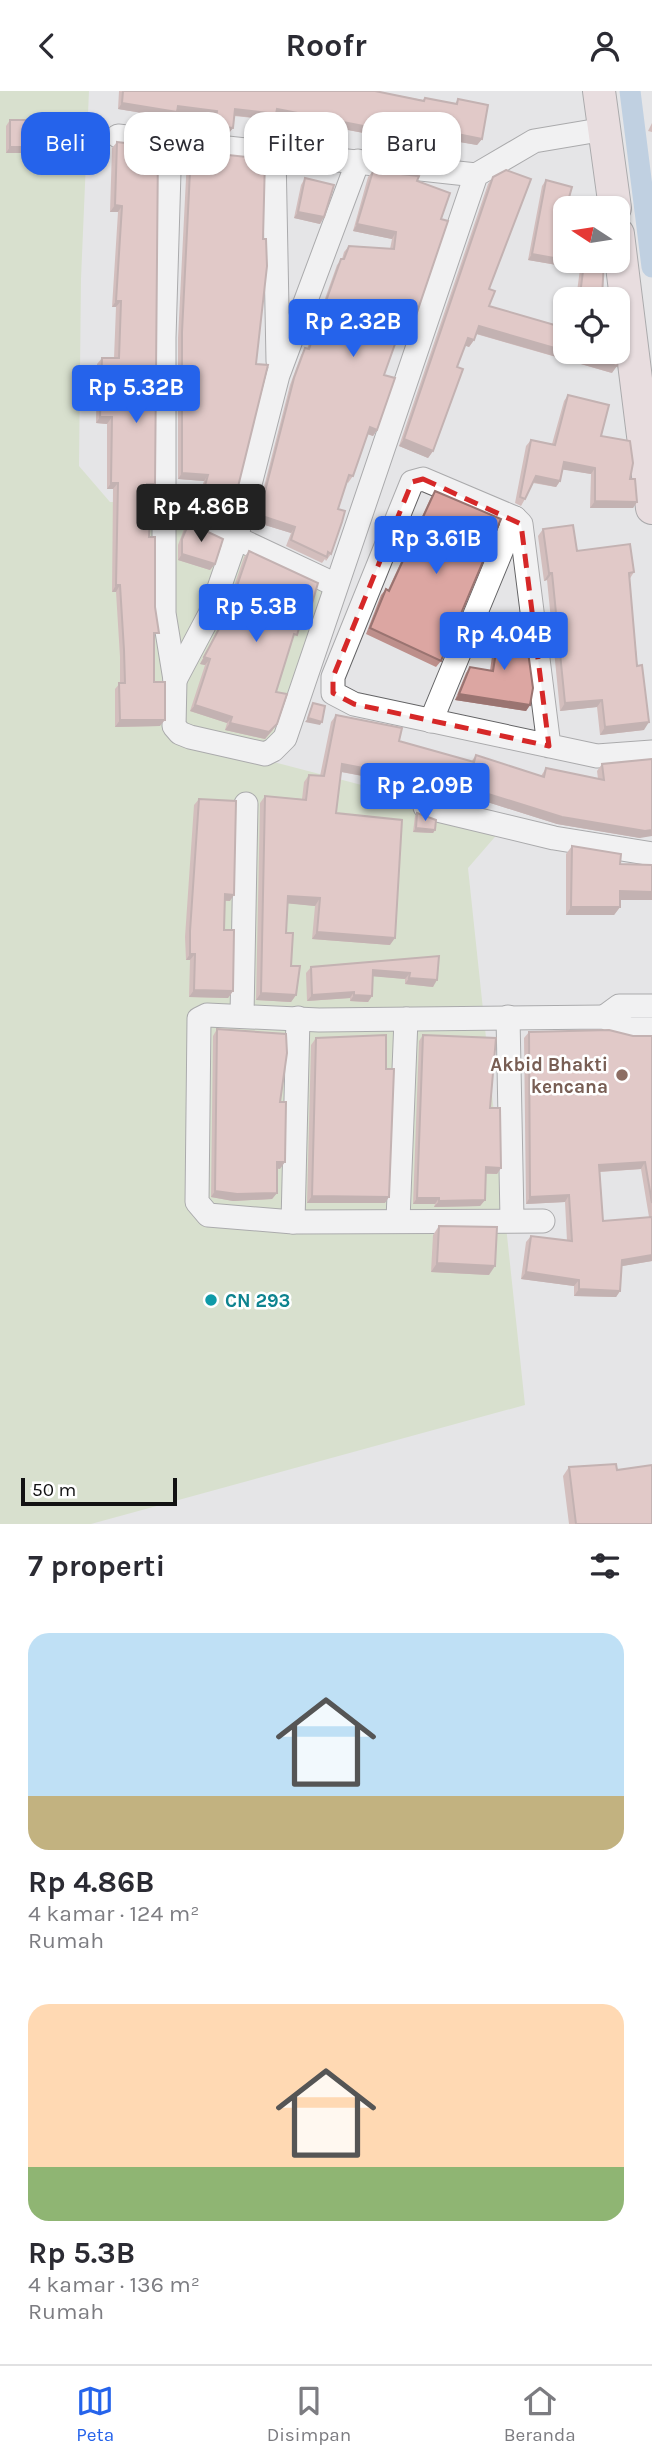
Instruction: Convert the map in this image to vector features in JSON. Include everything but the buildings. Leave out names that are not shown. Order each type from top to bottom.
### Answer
[{"type":"street","points":[[599,91],[613,196]]},
{"type":"street","points":[[348,160],[476,176],[534,141],[605,129]]},
{"type":"street","points":[[118,136],[124,136]]},
{"type":"street","points":[[175,680],[210,614],[236,539],[278,375],[358,161]]},
{"type":"street","points":[[169,175],[162,503],[164,613],[175,680],[174,726],[180,733],[260,754],[274,750],[285,738],[476,176]]},
{"type":"street","points":[[274,175],[278,375]]},
{"type":"street","points":[[623,273],[652,508]]},
{"type":"street","points":[[550,746],[524,531],[515,518],[423,479],[412,482],[331,685],[333,693],[341,700],[431,722],[597,756],[652,752]]},
{"type":"street","points":[[162,503],[336,585]]},
{"type":"street","points":[[431,722],[515,518]]},
{"type":"street","points":[[242,1015],[246,804]]},
{"type":"street","points":[[425,807],[554,838],[652,854]]},
{"type":"street","points":[[604,1017],[620,1006],[652,1006]]},
{"type":"street","points":[[543,1221],[293,1221],[215,1217],[205,1213],[197,1202],[197,1024],[207,1015],[406,1019],[604,1017],[629,1029],[652,1029]]},
{"type":"street","points":[[508,1017],[512,1219]]},
{"type":"street","points":[[293,1221],[298,1018]]},
{"type":"street","points":[[398,1220],[406,1019]]},
{"type":"highlighted area","points":[[423,479],[521,524],[549,746],[354,704],[333,693],[333,677],[412,482]]},
{"type":"green space","points":[[0,91],[89,91],[88,112],[21,112],[21,175],[85,175],[81,279],[79,466],[110,502],[153,502],[328,594],[266,760],[507,823],[468,868],[525,1405],[91,1524],[0,1524]]},
{"type":"waterway","points":[[630,91],[652,267]]},
{"type":"place","name":"Akbid Bhakti kencana","points":[[622,1075]]},
{"type":"place","name":"CN 293","points":[[211,1300]]}]
